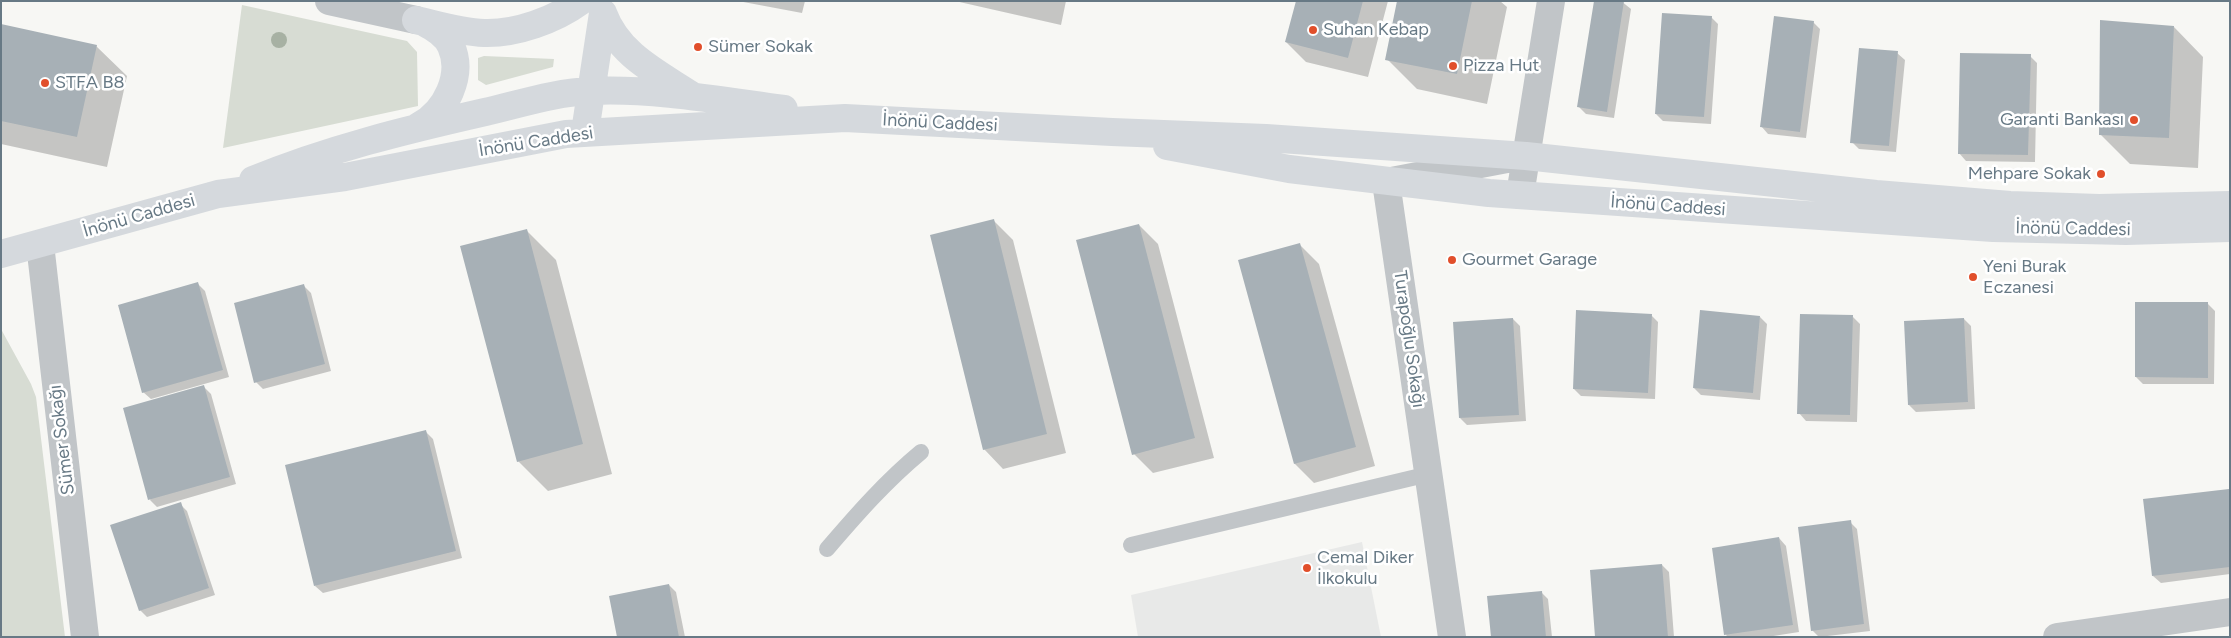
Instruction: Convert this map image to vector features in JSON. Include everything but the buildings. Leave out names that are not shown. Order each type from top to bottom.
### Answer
[{"type":"main road","points":[[416,20],[470,32],[499,32],[520,29],[597,5]]},
{"type":"main road","points":[[585,132],[591,91],[597,5]]},
{"type":"main road","points":[[597,5],[609,29],[626,51],[694,97]]},
{"type":"main road","points":[[411,130],[434,116],[446,100],[454,74],[453,54],[446,39],[433,27],[416,20]]},
{"type":"main road","points":[[218,194],[302,161],[411,130],[559,95],[591,91],[694,97],[845,118]]},
{"type":"main road","name":"İnönü Caddesi","points":[[1,254],[218,194],[345,177],[566,134],[845,118],[1266,138],[1526,156],[1964,202],[2099,208],[2230,205]]},
{"type":"main road","name":"İnönü Caddesi","points":[[1112,132],[1207,155],[1386,182],[1520,195],[1992,228],[2118,231],[2230,228]]},
{"type":"street","points":[[329,1],[416,20]]},
{"type":"street","points":[[1520,195],[1551,1]]},
{"type":"street","points":[[1386,182],[1526,156]]},
{"type":"street","name":"Turapoğlu Sokağı","points":[[1386,182],[1452,637]]},
{"type":"street","name":"Sümer Sokağı","points":[[40,244],[86,637]]},
{"type":"street","points":[[2057,637],[2230,612]]},
{"type":"lane","points":[[827,549],[864,506],[898,471],[921,452]]},
{"type":"lane","points":[[1131,545],[1429,474]]},
{"type":"shaded area","points":[[242,5],[407,41],[417,52],[418,106],[223,148]]},
{"type":"shaded area","points":[[484,56],[554,59],[553,67],[486,85],[478,80],[478,58]]},
{"type":"shaded area","points":[[1,329],[31,384],[36,397],[65,637],[1,637]]},
{"type":"shaded area","name":"Cemal Diker İlkokulu","points":[[1362,542],[1381,637],[1138,637],[1131,595]]},
{"type":"place","name":"Suhan Kebap","points":[[1313,30]]},
{"type":"place","name":"Sümer Sokak","points":[[698,47]]},
{"type":"place","name":"Pizza Hut","points":[[1453,66]]},
{"type":"place","name":"STFA B8","points":[[45,83]]},
{"type":"place","name":"Garanti Bankası","points":[[2134,120]]},
{"type":"place","name":"Mehpare Sokak","points":[[2101,174]]},
{"type":"place","name":"Gourmet Garage","points":[[1452,260]]},
{"type":"place","name":"Yeni Burak Eczanesi","points":[[1973,277]]},
{"type":"place","name":"Cemal Diker İlkokulu","points":[[1307,568]]}]
